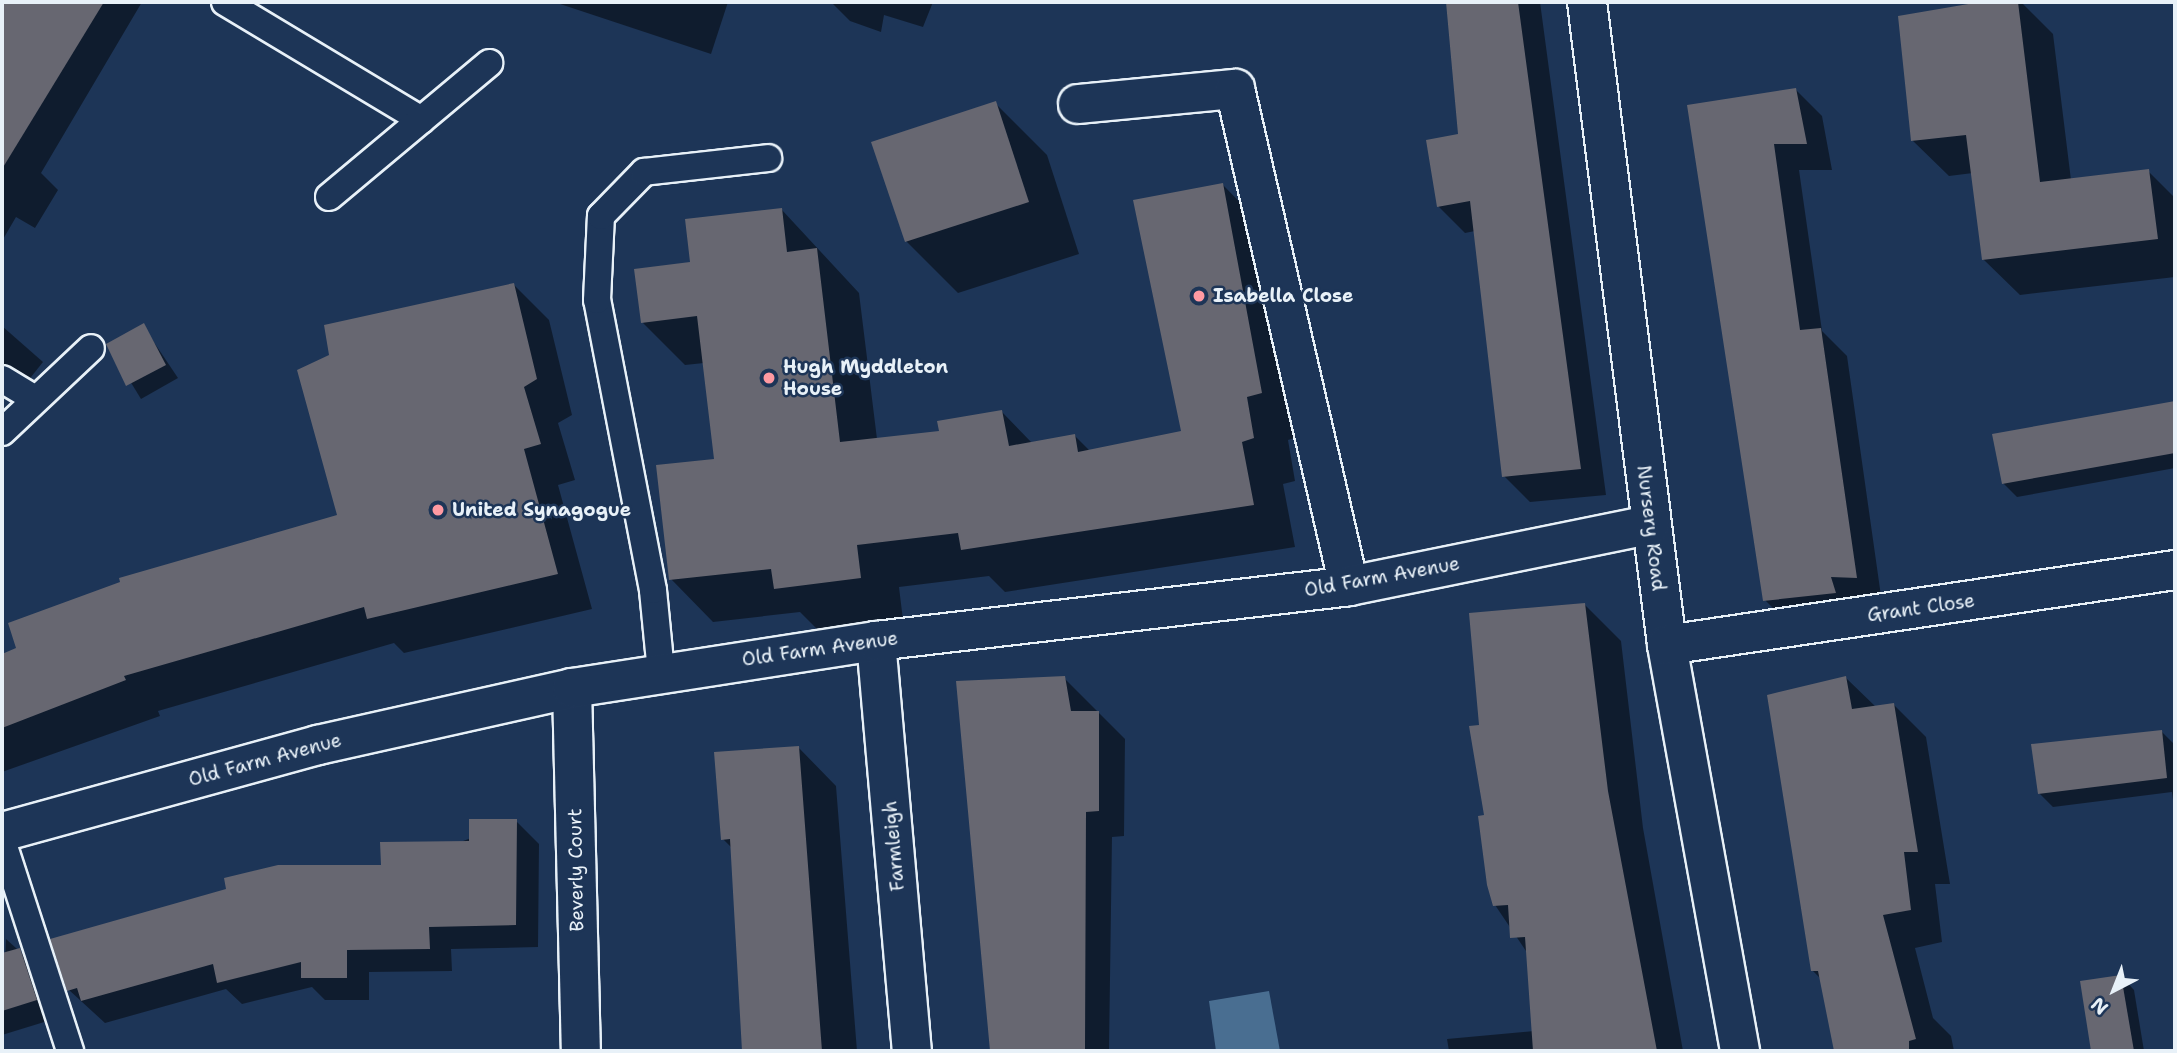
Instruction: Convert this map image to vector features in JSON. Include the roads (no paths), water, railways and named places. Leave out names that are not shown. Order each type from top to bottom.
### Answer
[{"type":"street","name":"Nursery Road","points":[[1587,2],[1667,645],[1741,1051]]},
{"type":"street","points":[[1078,104],[1235,89],[1349,586]]},
{"type":"street","name":"Old Farm Avenue","points":[[2,832],[318,745],[572,688],[661,671],[876,641],[1349,586],[1650,525]]},
{"type":"street","name":"Grant Close","points":[[1667,645],[2175,570]]},
{"type":"street","name":"Farmleigh","points":[[876,641],[912,1051]]},
{"type":"street","name":"Beverly Court","points":[[572,688],[581,1051]]},
{"type":"lane","points":[[225,2],[421,120]]},
{"type":"lane","points":[[329,197],[489,63]]},
{"type":"lane","points":[[661,671],[653,590],[597,300],[601,216],[643,172],[768,158]]},
{"type":"lane","points":[[2,432],[91,348]]},
{"type":"lane","points":[[2,379],[35,399]]},
{"type":"lane","points":[[2,840],[70,1051]]},
{"type":"water","points":[[1269,991],[1280,1051],[1216,1051],[1209,1001]]},
{"type":"place","name":"Isabella Close","points":[[1199,296]]},
{"type":"place","name":"Hugh Myddleton House","points":[[769,378]]},
{"type":"place","name":"United Synagogue","points":[[438,510]]}]
